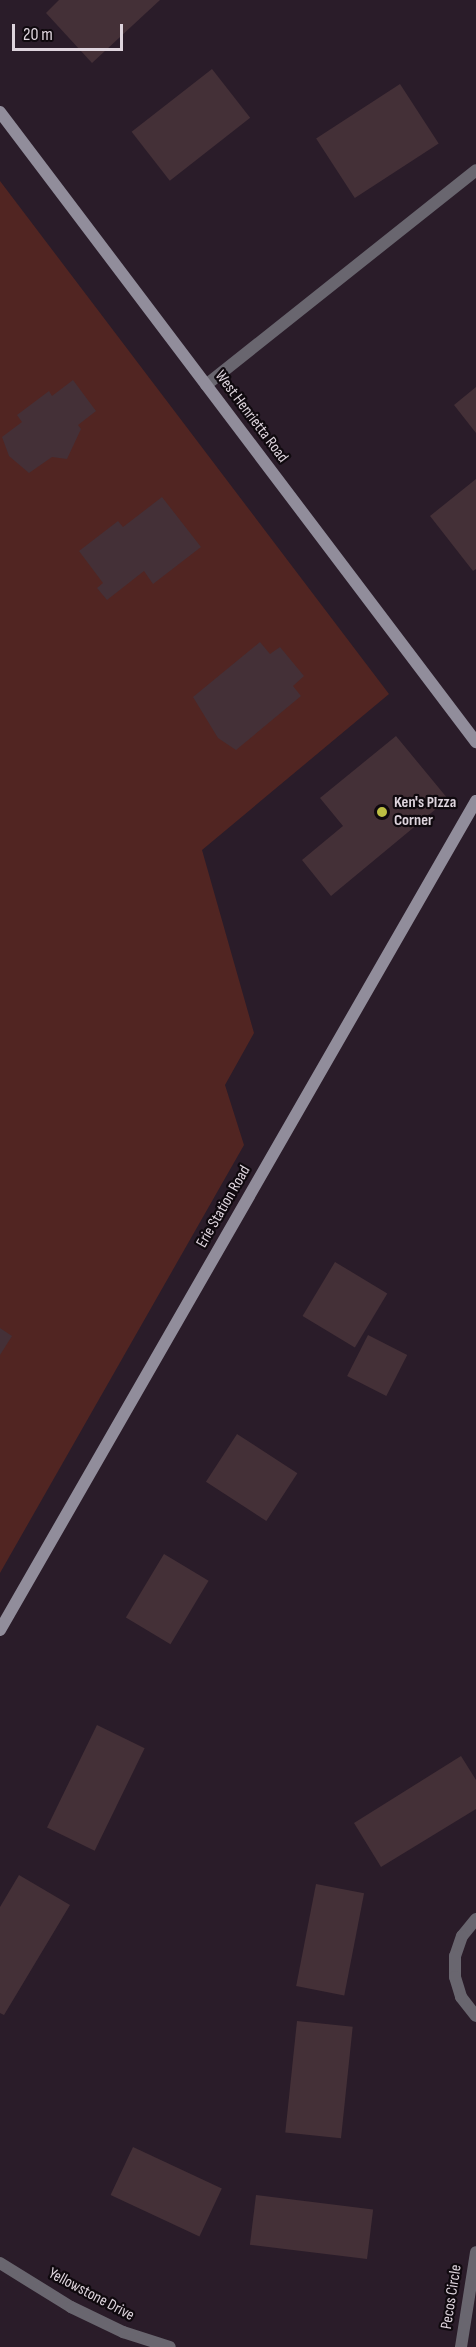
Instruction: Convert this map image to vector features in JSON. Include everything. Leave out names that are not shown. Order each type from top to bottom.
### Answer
[{"type":"main road","name":"West Henrietta Road","points":[[0,112],[476,742]]},
{"type":"main road","name":"Erie Station Road","points":[[0,1630],[476,801]]},
{"type":"street","points":[[206,385],[476,170]]},
{"type":"street","points":[[476,1919],[462,1936],[455,1966],[461,1997],[476,2016]]},
{"type":"street","name":"Pecos Circle","points":[[461,2347],[476,2252]]},
{"type":"street","name":"Yellowstone Drive","points":[[0,2262],[71,2307],[123,2332],[170,2347]]},
{"type":"shaded area","points":[[0,181],[389,694],[202,850],[254,1033],[225,1085],[244,1145],[0,1573]]},
{"type":"building","points":[[59,0],[160,0],[92,63],[46,13]]},
{"type":"building","points":[[212,69],[250,118],[170,181],[132,132]]},
{"type":"building","points":[[400,84],[439,144],[355,198],[316,138]]},
{"type":"building","points":[[73,380],[96,411],[78,425],[81,429],[67,459],[52,457],[29,473],[9,456],[2,437],[22,422],[17,415],[49,391],[52,396]]},
{"type":"building","points":[[476,387],[476,433],[454,405]]},
{"type":"building","points":[[476,479],[476,569],[473,571],[430,516]]},
{"type":"building","points":[[162,497],[201,547],[153,584],[144,571],[107,600],[97,588],[103,583],[79,551],[118,521],[123,527]]},
{"type":"building","points":[[260,642],[270,654],[280,647],[304,676],[293,686],[301,696],[236,750],[218,738],[193,697]]},
{"type":"building","name":"Ken's PIzza Corner","points":[[396,736],[448,799],[331,896],[302,860],[343,826],[320,798]]},
{"type":"building","points":[[335,1262],[387,1293],[355,1347],[303,1316]]},
{"type":"building","points":[[0,1328],[12,1336],[0,1355]]},
{"type":"building","points":[[368,1335],[407,1355],[386,1396],[347,1376]]},
{"type":"building","points":[[237,1434],[297,1473],[266,1521],[206,1482]]},
{"type":"building","points":[[164,1554],[209,1581],[170,1644],[126,1617]]},
{"type":"building","points":[[97,1725],[145,1748],[95,1851],[47,1827]]},
{"type":"building","points":[[461,1756],[476,1780],[476,1809],[381,1867],[354,1823]]},
{"type":"building","points":[[19,1875],[70,1905],[4,2015],[0,2013],[0,1907]]},
{"type":"building","points":[[316,1884],[364,1893],[344,1995],[296,1986]]},
{"type":"building","points":[[297,2021],[353,2027],[341,2138],[285,2132]]},
{"type":"building","points":[[133,2147],[222,2188],[199,2236],[111,2195]]},
{"type":"building","points":[[256,2195],[373,2209],[367,2259],[250,2245]]},
{"type":"place","name":"Ken's PIzza Corner","points":[[382,812]]}]
